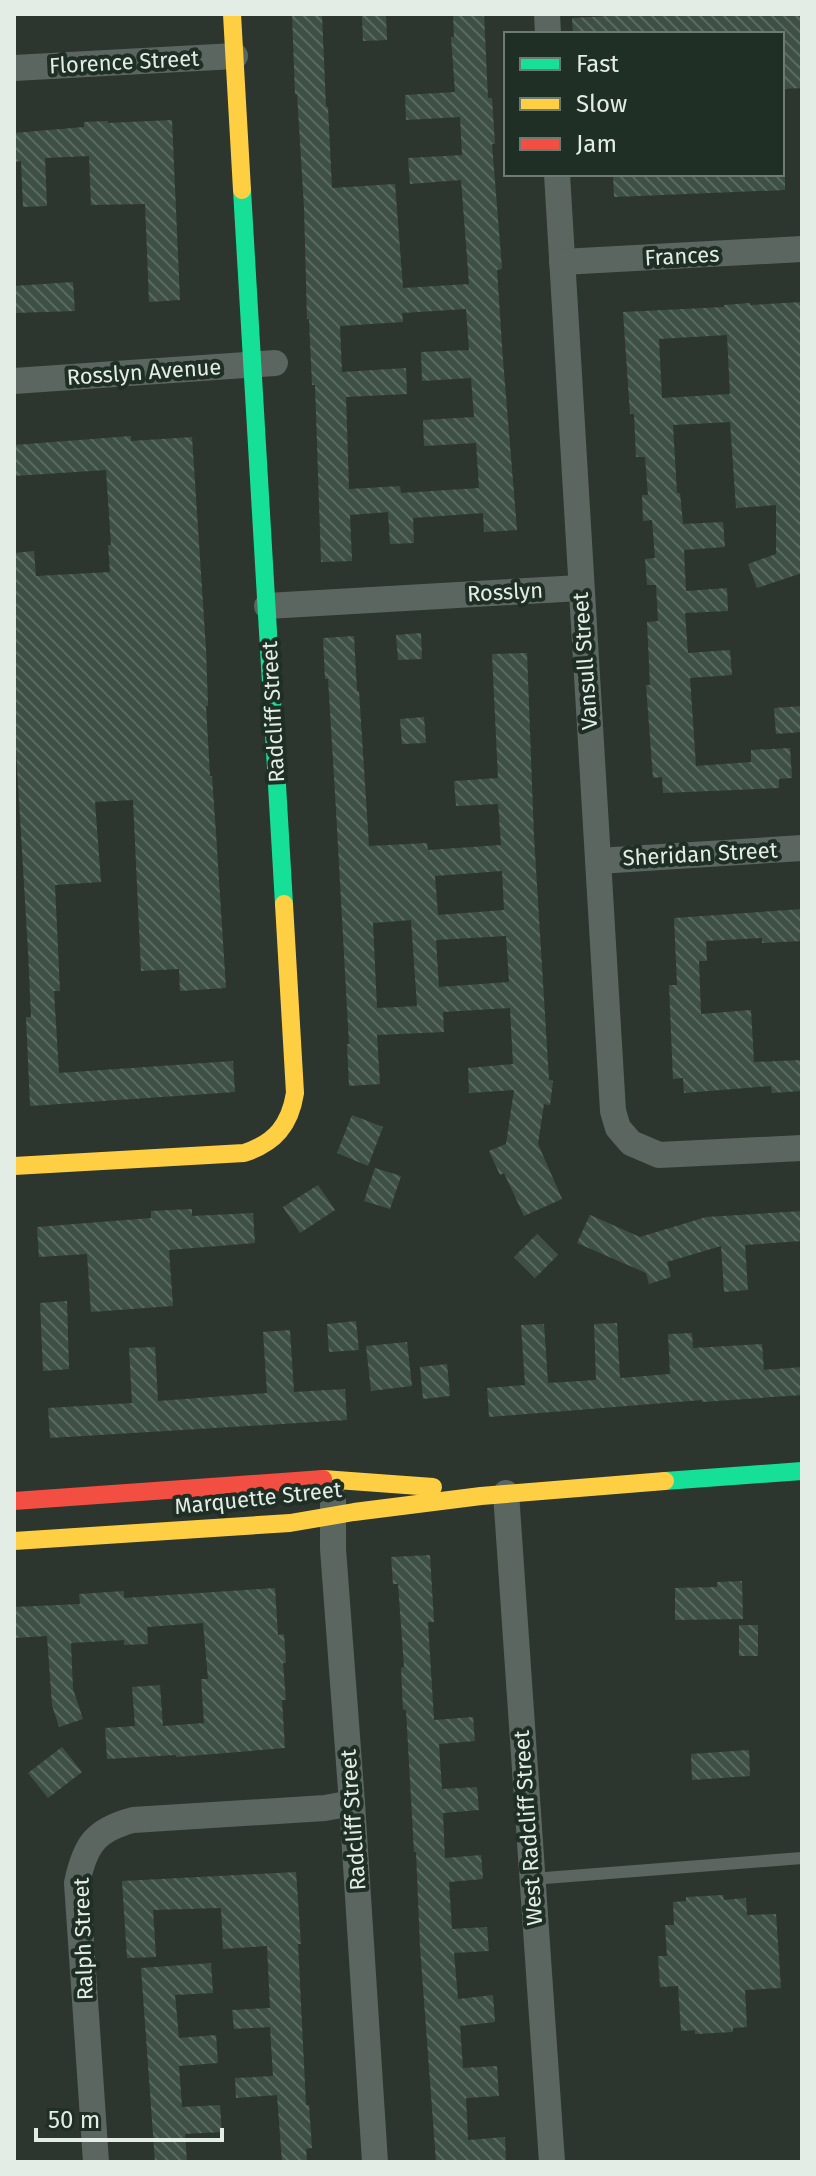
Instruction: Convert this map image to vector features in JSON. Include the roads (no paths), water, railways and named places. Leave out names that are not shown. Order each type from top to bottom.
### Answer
[{"type":"street","name":"Radcliff Street","points":[[14,1166],[244,1153],[271,1143],[281,1133],[294,1107],[267,606],[264,364],[232,14]]},
{"type":"street","name":"Florence Street","points":[[14,68],[235,56]]},
{"type":"street","name":"Vansull Street","points":[[557,176],[613,1111],[618,1128],[631,1143],[659,1155],[802,1148]]},
{"type":"street","name":"Frances","points":[[562,262],[802,249]]},
{"type":"street","name":"Rosslyn Avenue","points":[[14,381],[264,364]]},
{"type":"street","name":"Rosslyn","points":[[267,606],[580,588]]},
{"type":"street","name":"Sheridan Street","points":[[598,861],[802,848]]},
{"type":"street","name":"Marquette Street","points":[[14,1541],[290,1523],[506,1493],[802,1471]]},
{"type":"street","name":"Radcliff Street","points":[[332,1478],[333,1549],[375,2162]]},
{"type":"street","name":"Marquette Street","points":[[14,1501],[332,1478],[506,1493]]},
{"type":"street","name":"West Radcliff Street","points":[[506,1493],[552,2162]]},
{"type":"street","name":"Ralph Street","points":[[96,2162],[77,1883],[81,1864],[94,1840],[111,1826],[133,1820],[325,1808],[352,1803]]},
{"type":"lane","points":[[532,1879],[802,1858]]}]
